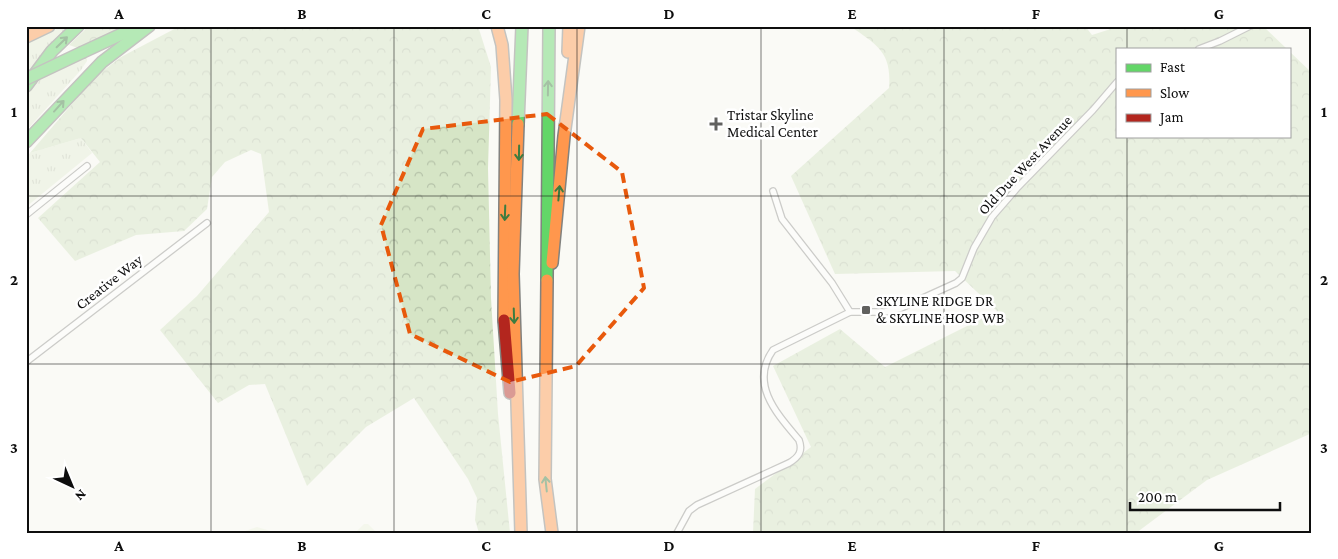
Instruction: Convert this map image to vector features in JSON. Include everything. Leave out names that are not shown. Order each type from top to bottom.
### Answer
[{"type":"highway","points":[[26,37],[48,26]]},
{"type":"highway","points":[[26,86],[52,51],[78,26]]},
{"type":"highway","points":[[26,79],[139,26]]},
{"type":"highway","points":[[26,142],[102,62],[148,26]]},
{"type":"highway","points":[[497,26],[502,45],[506,100],[503,309],[520,505]]},
{"type":"highway","points":[[521,533],[513,274],[522,26]]},
{"type":"highway","points":[[549,26],[544,346],[545,479],[552,533]]},
{"type":"highway","points":[[564,136],[569,26]]},
{"type":"highway","points":[[544,346],[564,136],[579,26]]},
{"type":"street","points":[[1202,48],[1250,26]]},
{"type":"street","name":"Old Due West Avenue","points":[[677,533],[690,510],[697,505],[789,463],[800,454],[802,448],[799,440],[770,402],[765,389],[763,380],[767,359],[773,350],[850,312],[885,312],[901,308],[956,283],[962,278],[974,248],[992,217],[1116,83]]},
{"type":"street","points":[[26,215],[87,166]]},
{"type":"street","points":[[773,191],[782,218],[832,283],[850,312]]},
{"type":"street","name":"Creative Way","points":[[26,362],[207,223]]},
{"type":"highlighted area","points":[[547,114],[622,172],[644,288],[576,366],[510,382],[410,334],[381,225],[423,129]]},
{"type":"green space","points":[[63,26],[74,26],[26,75],[26,43]]},
{"type":"green space","points":[[89,26],[127,26],[81,49],[69,45]]},
{"type":"green space","points":[[180,26],[478,26],[491,67],[488,168],[491,298],[498,414],[510,533],[479,533],[475,520],[477,498],[468,479],[414,398],[366,427],[307,486],[265,384],[249,385],[218,403],[160,330],[197,296],[269,212],[261,154],[251,150],[225,162],[212,177],[207,209],[184,231],[136,235],[75,261],[38,218],[100,162],[81,138],[30,153],[95,77],[121,57]]},
{"type":"green space","points":[[850,26],[1085,26],[1092,35],[1120,26],[1263,26],[1286,48],[1116,48],[1116,138],[1290,138],[1290,52],[1312,73],[1312,433],[1207,480],[1136,533],[753,533],[755,489],[811,447],[773,366],[840,329],[885,367],[997,311],[955,271],[835,274],[791,176],[889,88],[888,66],[885,58],[875,44]]},
{"type":"green space","points":[[87,57],[87,61],[81,70],[26,131],[26,92],[33,82]]},
{"type":"green space","points":[[81,138],[92,153],[26,207],[26,158],[30,153]]},
{"type":"green space","points":[[364,524],[368,524],[377,533],[355,533]]},
{"type":"green space","points":[[257,527],[277,533],[240,533]]},
{"type":"traffic: fast","points":[[26,86],[52,51],[78,26]]},
{"type":"traffic: fast","points":[[83,52],[139,26]]},
{"type":"traffic: fast","points":[[26,142],[102,62],[149,26]]},
{"type":"traffic: fast","points":[[518,124],[522,26]]},
{"type":"traffic: fast","points":[[547,280],[549,26]]},
{"type":"traffic: fast","points":[[26,79],[83,52]]},
{"type":"traffic: slow","points":[[26,37],[49,26]]},
{"type":"traffic: slow","points":[[497,26],[502,45],[506,100],[504,320]]},
{"type":"traffic: slow","points":[[568,52],[569,26]]},
{"type":"traffic: slow","points":[[552,263],[564,136],[579,26]]},
{"type":"traffic: slow","points":[[518,124],[513,274],[521,533]]},
{"type":"traffic: slow","points":[[547,280],[545,479],[552,533]]},
{"type":"traffic: jam","points":[[504,320],[510,393]]},
{"type":"place","name":"Tristar Skyline Medical Center","points":[[716,124]]},
{"type":"place","name":"SKYLINE RIDGE DR & SKYLINE HOSP WB","points":[[866,310]]}]
